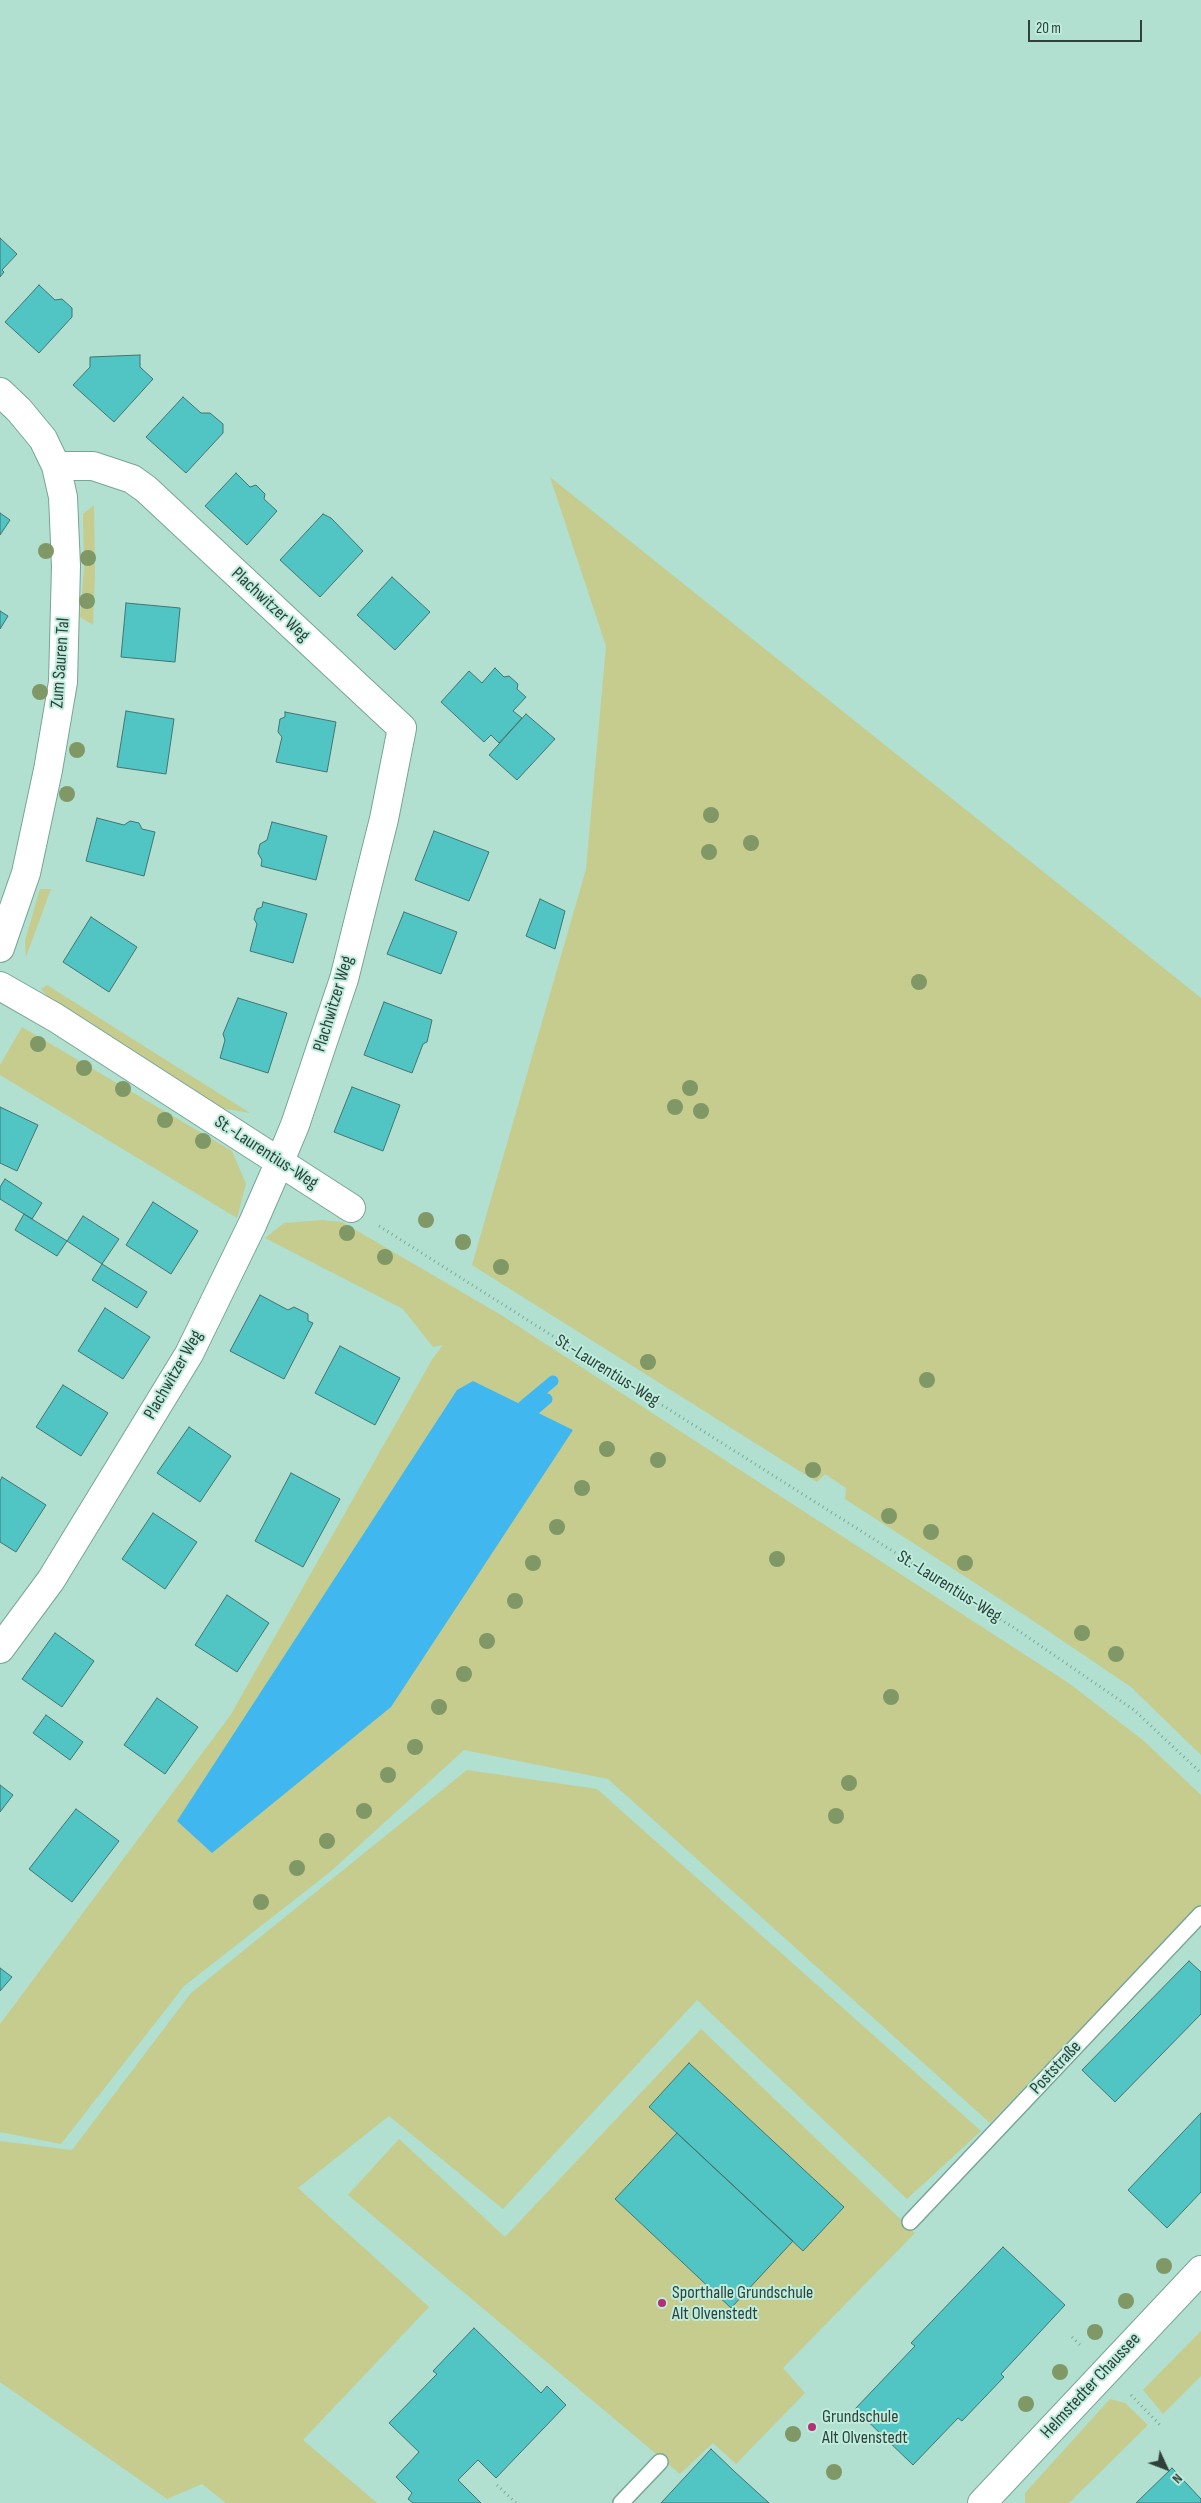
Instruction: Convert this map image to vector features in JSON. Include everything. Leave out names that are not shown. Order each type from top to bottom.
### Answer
[{"type":"street","name":"Zum Sauren Tal","points":[[0,392],[19,410],[43,439],[56,466],[63,497],[66,566],[63,682],[26,873],[0,948]]},
{"type":"street","name":"Plachwitzer Weg","points":[[0,1649],[51,1580],[189,1354],[252,1225],[280,1161],[295,1125],[344,978],[384,819],[402,728],[146,489],[132,480],[93,466],[56,466]]},
{"type":"street","name":"St.-Laurentius-Weg","points":[[0,986],[56,1018],[351,1208]]},
{"type":"street","name":"Helmstedter Chaussee","points":[[982,2503],[1201,2270]]},
{"type":"lane","name":"Poststraße","points":[[910,2222],[1201,1914]]},
{"type":"lane","points":[[621,2503],[660,2462]]},
{"type":"path","name":"St.-Laurentius-Weg","points":[[351,1208],[1020,1631],[1134,1710],[1201,1773]]},
{"type":"path","name":"Helmstedter Chaussee","points":[[1072,2337],[1088,2353]]},
{"type":"path","name":"Helmstedter Chaussee","points":[[1128,2393],[1160,2424]]},
{"type":"path","points":[[497,2485],[516,2503]]},
{"type":"green space","points":[[550,477],[1201,998],[1201,1755],[1131,1687],[1026,1616],[845,1499],[846,1488],[825,1474],[817,1482],[472,1265],[586,869],[606,646]]},
{"type":"green space","points":[[94,505],[95,575],[93,625],[80,617],[84,569],[83,514]]},
{"type":"green space","points":[[40,889],[51,889],[26,957],[25,941]]},
{"type":"green space","points":[[47,985],[250,1113],[221,1108],[48,997],[41,989]]},
{"type":"green space","points":[[22,1027],[232,1151],[246,1184],[237,1218],[0,1075],[0,1065]]},
{"type":"green space","points":[[322,1220],[342,1222],[501,1315],[1070,1684],[1144,1741],[1201,1795],[1201,1904],[990,2123],[608,1779],[464,1750],[330,1872],[184,1986],[61,2144],[0,2132],[0,2024],[230,1716],[433,1358],[443,1345],[433,1347],[403,1309],[265,1238],[284,1223]]},
{"type":"green space","points":[[467,1770],[597,1789],[981,2131],[907,2199],[697,2000],[503,2209],[389,2116],[298,2188],[429,2307],[303,2440],[377,2503],[226,2503],[202,2484],[167,2499],[0,2382],[0,2141],[72,2150],[191,1993]]},
{"type":"green space","name":"Sporthalle Grundschule Alt Olvenstedt","points":[[701,2029],[915,2233],[783,2368],[805,2393],[736,2464],[713,2443],[680,2474],[348,2195],[399,2139],[505,2237]]},
{"type":"green space","points":[[1201,2331],[1201,2376],[1163,2414],[1143,2390]]},
{"type":"green space","points":[[1110,2399],[1125,2403],[1148,2425],[1069,2503],[1025,2503],[1025,2493]]},
{"type":"water","points":[[473,1381],[573,1430],[391,1707],[212,1853],[177,1821],[457,1390]]},
{"type":"building","points":[[0,238],[17,254],[2,270],[4,272],[0,277]]},
{"type":"building","points":[[39,285],[55,300],[62,299],[72,308],[72,317],[39,353],[5,322]]},
{"type":"building","points":[[140,355],[140,367],[153,379],[114,422],[73,385],[90,367],[90,357]]},
{"type":"building","points":[[183,397],[201,413],[210,413],[223,424],[223,433],[186,473],[146,437]]},
{"type":"building","points":[[236,473],[250,487],[256,485],[265,494],[264,499],[277,511],[247,545],[205,506]]},
{"type":"building","points":[[0,513],[10,520],[0,535]]},
{"type":"building","points":[[323,514],[331,518],[363,551],[320,597],[280,560]]},
{"type":"building","points":[[392,577],[430,612],[395,650],[357,615]]},
{"type":"building","points":[[126,603],[180,608],[175,662],[121,657]]},
{"type":"building","points":[[0,611],[8,616],[0,629]]},
{"type":"building","points":[[495,668],[504,677],[509,676],[518,684],[517,689],[526,697],[513,711],[522,718],[499,743],[491,735],[484,742],[441,702],[469,671],[482,683]]},
{"type":"building","points":[[126,711],[174,719],[166,774],[117,767]]},
{"type":"building","points":[[285,712],[336,722],[327,772],[276,762],[282,737],[278,732],[280,719],[285,717]]},
{"type":"building","points":[[526,714],[555,739],[517,780],[489,755]]},
{"type":"building","points":[[97,818],[124,825],[130,821],[139,823],[142,829],[155,832],[144,876],[86,861]]},
{"type":"building","points":[[272,822],[327,836],[316,880],[261,866],[262,860],[258,853],[260,844],[267,840]]},
{"type":"building","points":[[434,831],[489,852],[469,901],[415,880]]},
{"type":"building","points":[[540,899],[565,911],[555,949],[526,936]]},
{"type":"building","points":[[263,902],[307,914],[293,963],[250,951],[257,924],[254,919],[257,909],[262,907]]},
{"type":"building","points":[[404,912],[457,932],[441,974],[387,954]]},
{"type":"building","points":[[91,917],[137,947],[109,992],[63,962]]},
{"type":"building","points":[[238,998],[287,1013],[268,1073],[220,1058],[225,1040],[223,1034]]},
{"type":"building","points":[[384,1002],[432,1020],[427,1042],[423,1044],[412,1073],[364,1055]]},
{"type":"building","points":[[352,1087],[400,1105],[383,1151],[334,1132]]},
{"type":"building","points":[[0,1107],[38,1125],[17,1171],[0,1163]]},
{"type":"building","points":[[5,1179],[42,1203],[32,1219],[0,1199],[0,1187]]},
{"type":"building","points":[[153,1202],[198,1231],[171,1274],[126,1245]]},
{"type":"building","points":[[24,1214],[67,1241],[57,1256],[15,1230]]},
{"type":"building","points":[[83,1216],[119,1239],[102,1264],[67,1241]]},
{"type":"building","points":[[102,1264],[147,1292],[137,1308],[92,1280]]},
{"type":"building","points":[[260,1295],[288,1310],[294,1307],[308,1314],[308,1321],[313,1323],[284,1379],[230,1351]]},
{"type":"building","points":[[105,1308],[150,1337],[123,1379],[78,1351]]},
{"type":"building","points":[[340,1346],[400,1378],[375,1425],[315,1393]]},
{"type":"building","points":[[63,1385],[108,1413],[81,1456],[36,1427]]},
{"type":"building","points":[[189,1427],[231,1456],[200,1502],[157,1473]]},
{"type":"building","points":[[291,1473],[340,1499],[303,1567],[255,1541]]},
{"type":"building","points":[[2,1477],[46,1505],[16,1552],[0,1542],[0,1481]]},
{"type":"building","points":[[153,1513],[197,1542],[165,1589],[122,1559]]},
{"type":"building","points":[[227,1595],[269,1623],[237,1672],[195,1645]]},
{"type":"building","points":[[55,1633],[94,1661],[62,1707],[22,1679]]},
{"type":"building","points":[[157,1698],[198,1727],[165,1774],[124,1745]]},
{"type":"building","points":[[46,1715],[83,1742],[70,1760],[33,1733]]},
{"type":"building","points":[[0,1785],[13,1795],[0,1812]]},
{"type":"building","points":[[76,1809],[119,1841],[72,1902],[29,1869]]},
{"type":"building","points":[[1189,1961],[1201,1972],[1201,2014],[1115,2102],[1082,2070]]},
{"type":"building","points":[[0,1968],[12,1977],[0,1991]]},
{"type":"building","points":[[689,2063],[844,2207],[803,2251],[649,2107]]},
{"type":"building","points":[[1201,2113],[1201,2192],[1167,2228],[1128,2190]]},
{"type":"building","points":[[677,2133],[793,2241],[731,2308],[615,2199]]},
{"type":"building","points":[[1003,2247],[1065,2305],[1001,2374],[1004,2377],[962,2421],[958,2418],[913,2465],[855,2409],[915,2346],[911,2343]]},
{"type":"building","points":[[474,2328],[541,2393],[547,2386],[566,2405],[496,2478],[478,2460],[458,2480],[481,2503],[413,2503],[408,2499],[412,2493],[396,2477],[419,2452],[389,2423],[437,2374],[433,2371]]},
{"type":"building","points":[[711,2449],[735,2472],[769,2503],[661,2503]]},
{"type":"building","points":[[1172,2468],[1201,2499],[1201,2503],[1136,2503]]},
{"type":"waterway","points":[[523,1406],[553,1381]]},
{"type":"waterway","points":[[533,1411],[547,1399]]},
{"type":"place","name":"Sporthalle Grundschule Alt Olvenstedt","points":[[662,2303]]},
{"type":"place","name":"Grundschule Alt Olvenstedt","points":[[812,2427]]}]
